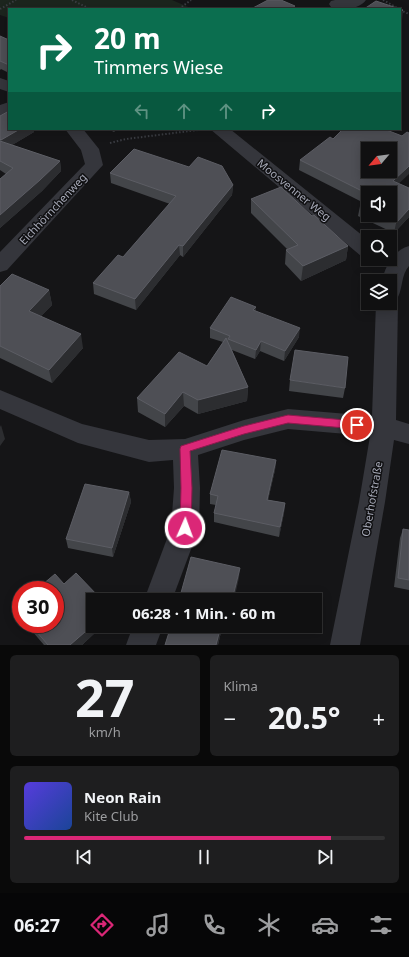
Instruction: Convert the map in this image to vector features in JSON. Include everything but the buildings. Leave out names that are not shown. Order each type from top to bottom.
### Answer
[{"type":"street","points":[[336,4],[346,6],[359,0]]},
{"type":"street","points":[[75,130],[90,149]]},
{"type":"street","name":"Moosvenner Weg","points":[[221,130],[361,245]]},
{"type":"street","name":"Eichhörnchenweg","points":[[0,265],[94,166],[90,149]]},
{"type":"street","points":[[397,259],[409,254]]},
{"type":"street","name":"Oberhofstraße","points":[[345,645],[384,428],[387,310]]},
{"type":"street","points":[[0,399],[78,433],[148,451],[185,449],[244,430],[288,419],[384,428],[409,434]]},
{"type":"street","points":[[161,593],[185,528],[187,488],[185,449]]},
{"type":"street","points":[[141,645],[145,633]]},
{"type":"path","points":[[0,9],[16,0]]},
{"type":"path","points":[[72,0],[88,8]]},
{"type":"path","points":[[180,8],[191,0]]},
{"type":"path","points":[[382,0],[398,8]]},
{"type":"path","points":[[90,149],[126,139],[194,130]]},
{"type":"shaded area","points":[[0,0],[172,0],[191,8],[8,8],[8,18],[0,15]]},
{"type":"route","points":[[185,528],[187,488],[185,449],[244,430],[288,419],[357,425]]}]
